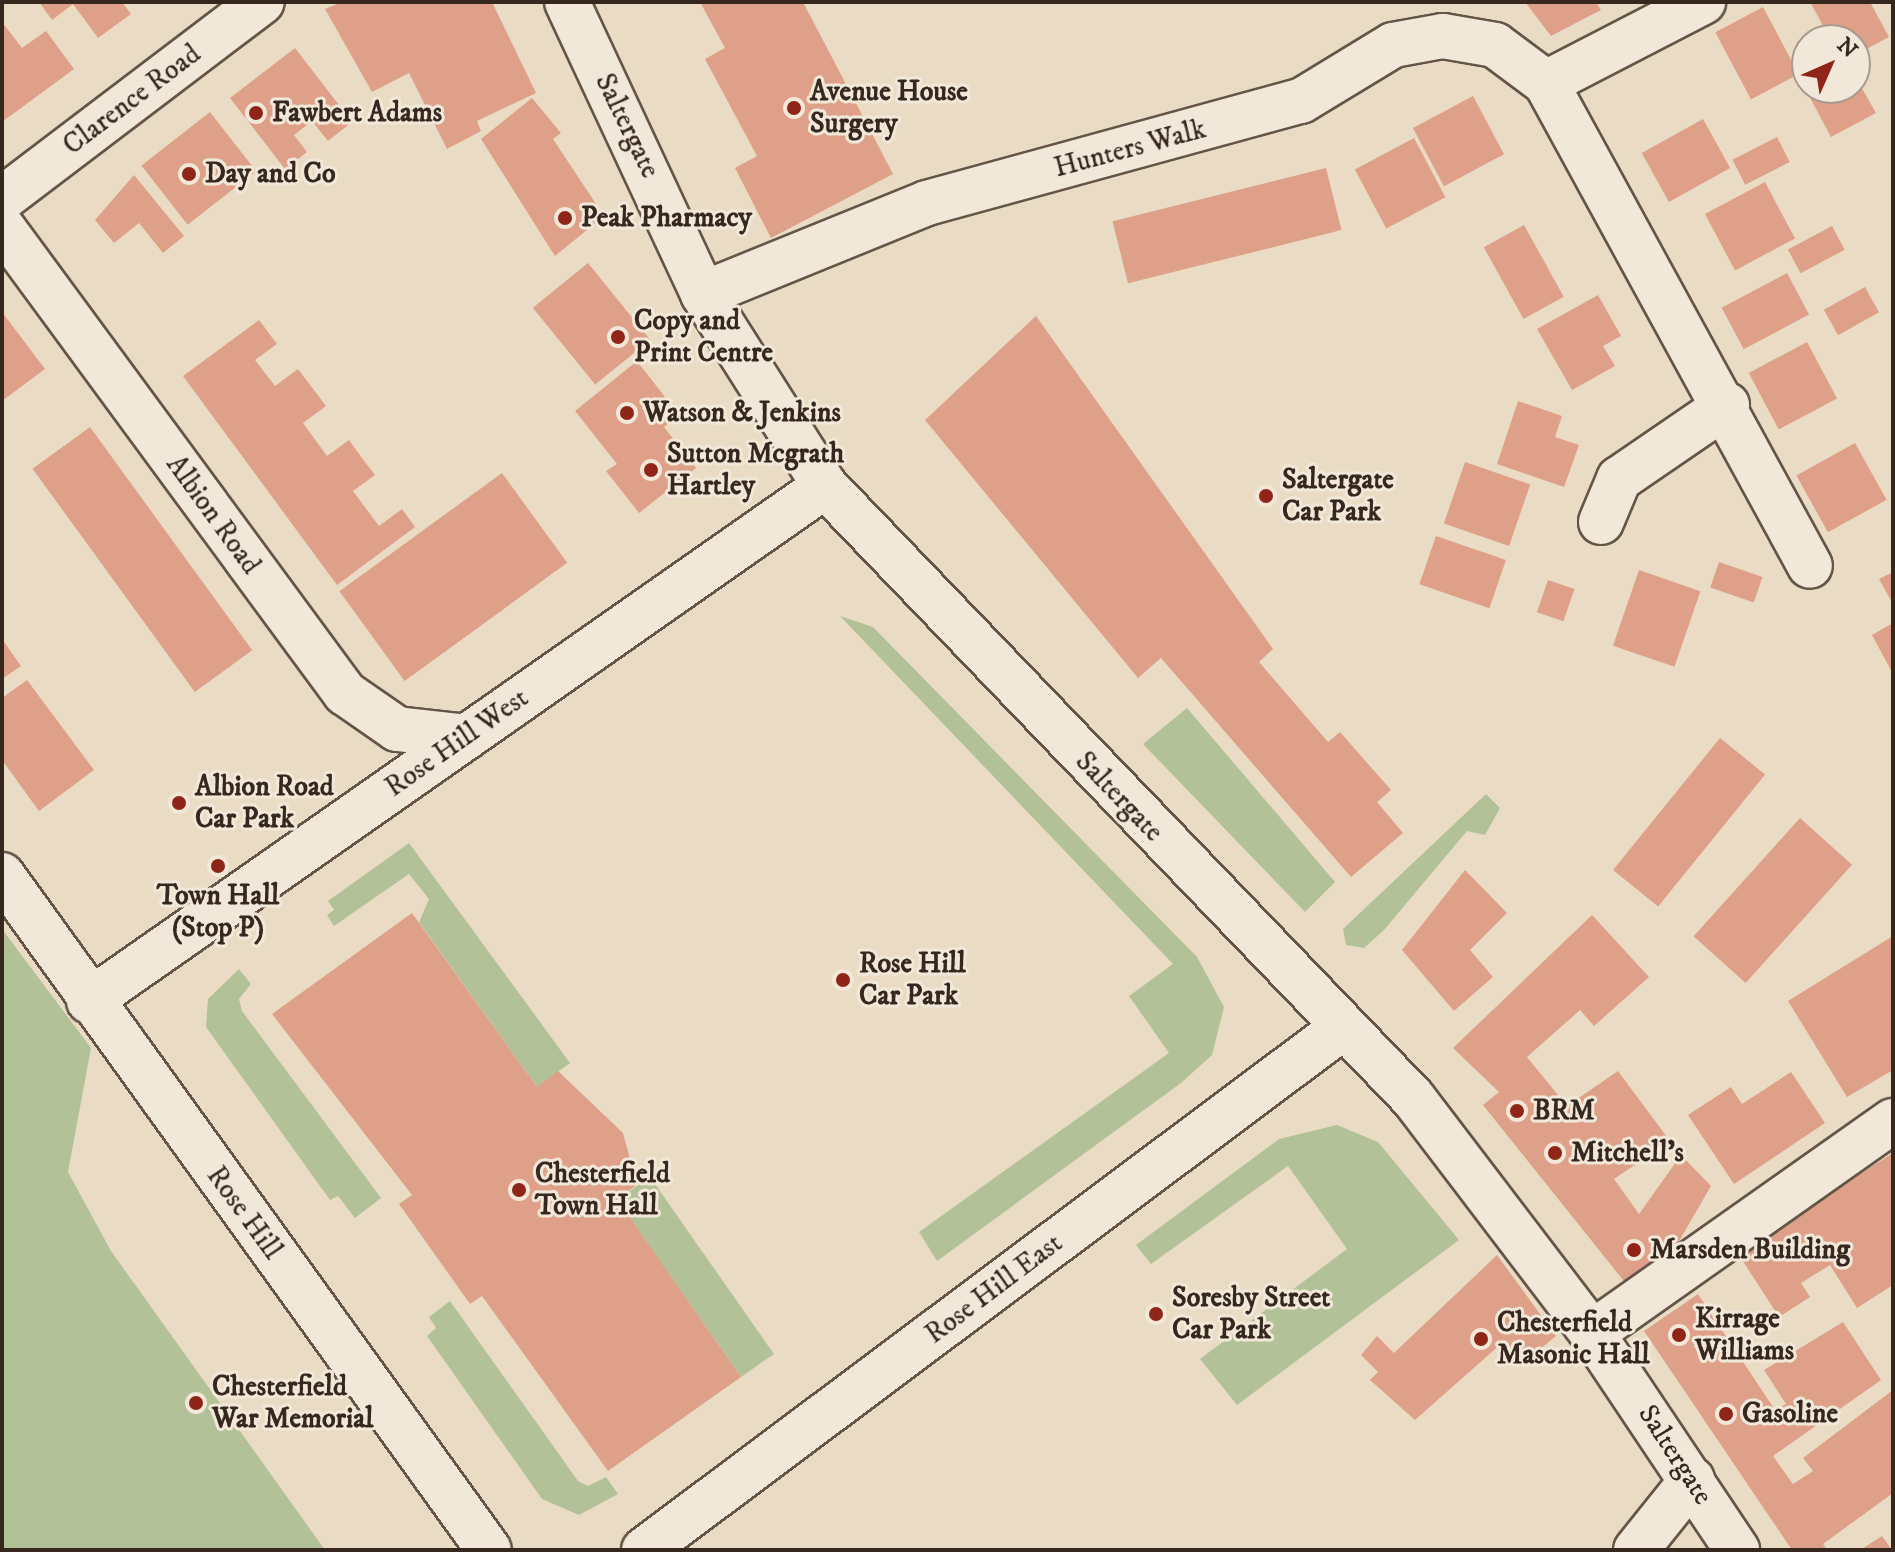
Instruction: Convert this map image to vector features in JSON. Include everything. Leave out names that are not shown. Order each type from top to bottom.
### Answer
[{"type":"street","name":"Clarence Road","points":[[2,199],[262,2]]},
{"type":"street","name":"Saltergate","points":[[567,2],[703,294],[825,486],[1422,1110],[1592,1333],[1737,1550]]},
{"type":"street","points":[[1546,83],[1703,2]]},
{"type":"street","name":"Hunters Walk","points":[[703,294],[927,203],[1301,101],[1393,45],[1443,36],[1495,45],[1546,83],[1727,405],[1810,566]]},
{"type":"street","name":"Albion Road","points":[[2,227],[345,693],[397,729],[467,737]]},
{"type":"street","points":[[1601,522],[1619,479],[1727,405]]},
{"type":"street","name":"Rose Hill West","points":[[89,1001],[825,486]]},
{"type":"street","name":"Rose Hill","points":[[2,875],[89,1001],[489,1550]]},
{"type":"street","name":"Rose Hill East","points":[[644,1550],[1342,1028]]},
{"type":"street","points":[[1592,1333],[1893,1121]]},
{"type":"street","points":[[1636,1550],[1692,1480]]},
{"type":"green space","points":[[840,616],[873,627],[1197,957],[1224,1007],[1212,1055],[1181,1083],[937,1261],[919,1232],[1169,1053],[1129,996],[1173,964]]},
{"type":"green space","points":[[1187,708],[1335,882],[1305,912],[1143,744]]},
{"type":"green space","points":[[1486,794],[1500,808],[1485,835],[1467,831],[1384,930],[1364,948],[1346,945],[1343,929]]},
{"type":"green space","points":[[409,843],[570,1063],[537,1087],[419,922],[429,899],[409,874],[334,926],[327,915],[334,910],[328,901]]},
{"type":"green space","points":[[2,929],[91,1048],[68,1172],[111,1251],[325,1550],[2,1550]]},
{"type":"green space","points":[[239,969],[251,984],[239,999],[242,1011],[381,1198],[355,1218],[338,1196],[330,1200],[206,1027],[208,999]]},
{"type":"green space","points":[[1337,1125],[1378,1142],[1459,1240],[1237,1405],[1200,1359],[1347,1249],[1288,1166],[1151,1264],[1136,1245],[1279,1139]]},
{"type":"green space","points":[[650,1177],[774,1354],[741,1377],[617,1200]]},
{"type":"green space","points":[[450,1301],[578,1481],[588,1486],[606,1477],[618,1494],[579,1515],[542,1499],[427,1336],[436,1328],[429,1317]]},
{"type":"building","points":[[39,2],[122,2],[131,14],[98,38],[73,4],[52,20]]},
{"type":"building","points":[[342,2],[492,2],[536,93],[477,121],[481,131],[447,149],[409,73],[372,92],[325,9]]},
{"type":"building","name":"Avenue House Surgery","points":[[700,2],[803,2],[893,174],[771,238],[735,168],[757,156],[705,59],[725,48]]},
{"type":"building","points":[[1525,2],[1596,2],[1601,10],[1551,36]]},
{"type":"building","points":[[1810,2],[1870,2],[1889,37],[1871,47],[1871,24],[1822,24]]},
{"type":"building","points":[[1763,7],[1791,60],[1791,78],[1751,99],[1715,32]]},
{"type":"building","points":[[2,22],[22,48],[46,31],[74,69],[2,122]]},
{"type":"building","points":[[295,48],[352,122],[328,141],[312,121],[294,135],[307,152],[285,169],[230,98]]},
{"type":"building","points":[[1473,96],[1504,154],[1444,186],[1413,128]]},
{"type":"building","points":[[532,98],[561,133],[553,139],[604,216],[555,256],[481,139]]},
{"type":"building","points":[[1813,104],[1871,104],[1876,113],[1831,137]]},
{"type":"building","points":[[210,112],[256,171],[188,225],[141,166]]},
{"type":"building","points":[[1703,119],[1730,168],[1669,202],[1642,153]]},
{"type":"building","points":[[1777,137],[1790,162],[1745,185],[1732,160]]},
{"type":"building","points":[[1414,138],[1445,197],[1386,229],[1355,169]]},
{"type":"building","points":[[1326,168],[1341,230],[1128,283],[1113,221]]},
{"type":"building","points":[[134,175],[184,236],[163,253],[139,223],[114,243],[95,220]]},
{"type":"building","points":[[1765,182],[1795,239],[1735,270],[1705,214]]},
{"type":"building","points":[[1524,225],[1564,297],[1524,319],[1484,247]]},
{"type":"building","points":[[1832,226],[1845,250],[1801,273],[1788,249]]},
{"type":"building","points":[[588,263],[650,340],[595,385],[533,308]]},
{"type":"building","points":[[1787,273],[1809,314],[1744,349],[1722,308]]},
{"type":"building","points":[[1865,287],[1879,312],[1838,335],[1824,310]]},
{"type":"building","points":[[1598,295],[1621,336],[1603,346],[1615,366],[1572,390],[1537,329]]},
{"type":"building","points":[[2,312],[45,369],[2,401]]},
{"type":"building","points":[[1036,316],[1273,649],[1259,662],[1328,742],[1340,732],[1391,790],[1377,802],[1403,833],[1351,877],[1161,658],[1138,678],[925,420]]},
{"type":"building","points":[[259,320],[277,344],[255,360],[275,386],[298,369],[326,406],[303,423],[327,456],[349,440],[375,475],[353,491],[379,526],[402,509],[415,527],[337,585],[183,376]]},
{"type":"building","points":[[1807,342],[1837,399],[1779,429],[1749,373]]},
{"type":"building","points":[[637,361],[679,415],[664,427],[696,468],[639,513],[606,471],[617,464],[575,411]]},
{"type":"building","points":[[1518,401],[1562,416],[1555,437],[1579,445],[1564,487],[1497,464]]},
{"type":"building","points":[[90,427],[252,650],[195,692],[33,469]]},
{"type":"building","points":[[1855,443],[1887,500],[1828,532],[1796,475]]},
{"type":"building","points":[[1465,462],[1530,484],[1509,546],[1444,523]]},
{"type":"building","points":[[502,473],[567,563],[405,681],[339,591]]},
{"type":"building","points":[[1436,536],[1506,560],[1489,608],[1419,584]]},
{"type":"building","points":[[1719,562],[1762,577],[1754,603],[1710,588]]},
{"type":"building","points":[[1639,570],[1700,591],[1674,667],[1613,646]]},
{"type":"building","points":[[1893,572],[1893,604],[1879,579]]},
{"type":"building","points":[[1548,580],[1574,589],[1563,621],[1537,612]]},
{"type":"building","points":[[1893,623],[1893,674],[1872,635]]},
{"type":"building","points":[[2,639],[21,666],[2,679]]},
{"type":"building","points":[[27,680],[94,770],[39,811],[2,760],[2,698]]},
{"type":"building","points":[[1720,738],[1765,775],[1658,907],[1613,870]]},
{"type":"building","points":[[1800,818],[1852,865],[1746,983],[1694,936]]},
{"type":"building","points":[[1465,870],[1507,913],[1470,950],[1493,977],[1454,1011],[1402,950]]},
{"type":"building","name":"Chesterfield Town Hall","points":[[412,913],[537,1087],[558,1071],[623,1133],[637,1185],[617,1199],[741,1377],[608,1471],[482,1296],[470,1304],[399,1204],[412,1195],[272,1014]]},
{"type":"building","points":[[1592,915],[1649,977],[1594,1026],[1580,1010],[1527,1057],[1567,1106],[1618,1071],[1670,1141],[1614,1179],[1639,1214],[1681,1155],[1711,1186],[1671,1255],[1627,1285],[1483,1105],[1499,1092],[1453,1048]]},
{"type":"building","points":[[1893,936],[1893,1070],[1847,1097],[1788,1001]]},
{"type":"building","points":[[1791,1072],[1825,1123],[1734,1184],[1688,1115],[1731,1087],[1742,1104]]},
{"type":"building","points":[[1893,1153],[1893,1285],[1857,1308],[1830,1265],[1801,1283],[1810,1297],[1779,1317],[1737,1252]]},
{"type":"building","name":"Chesterfield Masonic Hall","points":[[1497,1255],[1556,1336],[1522,1364],[1502,1343],[1415,1420],[1370,1380],[1378,1372],[1361,1355],[1377,1336],[1394,1353]]},
{"type":"building","points":[[1698,1294],[1775,1410],[1786,1404],[1764,1370],[1843,1322],[1881,1380],[1773,1456],[1793,1484],[1813,1471],[1803,1458],[1893,1390],[1893,1493],[1823,1544],[1827,1550],[1792,1550],[1644,1331]]},
{"type":"building","points":[[1882,1536],[1892,1550],[1860,1550]]},
{"type":"place","name":"Avenue House Surgery","points":[[794,108]]},
{"type":"place","name":"Fawbert Adams","points":[[256,113]]},
{"type":"place","name":"Day and Co","points":[[189,174]]},
{"type":"place","name":"Peak Pharmacy","points":[[565,218]]},
{"type":"place","name":"Copy and Print Centre","points":[[618,337]]},
{"type":"place","name":"Watson & Jenkins","points":[[627,413]]},
{"type":"place","name":"Sutton Mcgrath Hartley","points":[[651,470]]},
{"type":"place","name":"Saltergate Car Park","points":[[1266,496]]},
{"type":"place","name":"Albion Road Car Park","points":[[179,803]]},
{"type":"place","name":"Town Hall (Stop P)","points":[[218,866]]},
{"type":"place","name":"Rose Hill Car Park","points":[[843,980]]},
{"type":"place","name":"BRM","points":[[1517,1111]]},
{"type":"place","name":"Mitchell's","points":[[1555,1153]]},
{"type":"place","name":"Chesterfield Town Hall","points":[[519,1190]]},
{"type":"place","name":"Marsden Building","points":[[1634,1250]]},
{"type":"place","name":"Soresby Street Car Park","points":[[1156,1314]]},
{"type":"place","name":"Kirrage Williams","points":[[1679,1335]]},
{"type":"place","name":"Chesterfield Masonic Hall","points":[[1481,1339]]},
{"type":"place","name":"Chesterfield War Memorial","points":[[196,1403]]},
{"type":"place","name":"Gasoline","points":[[1726,1414]]}]
